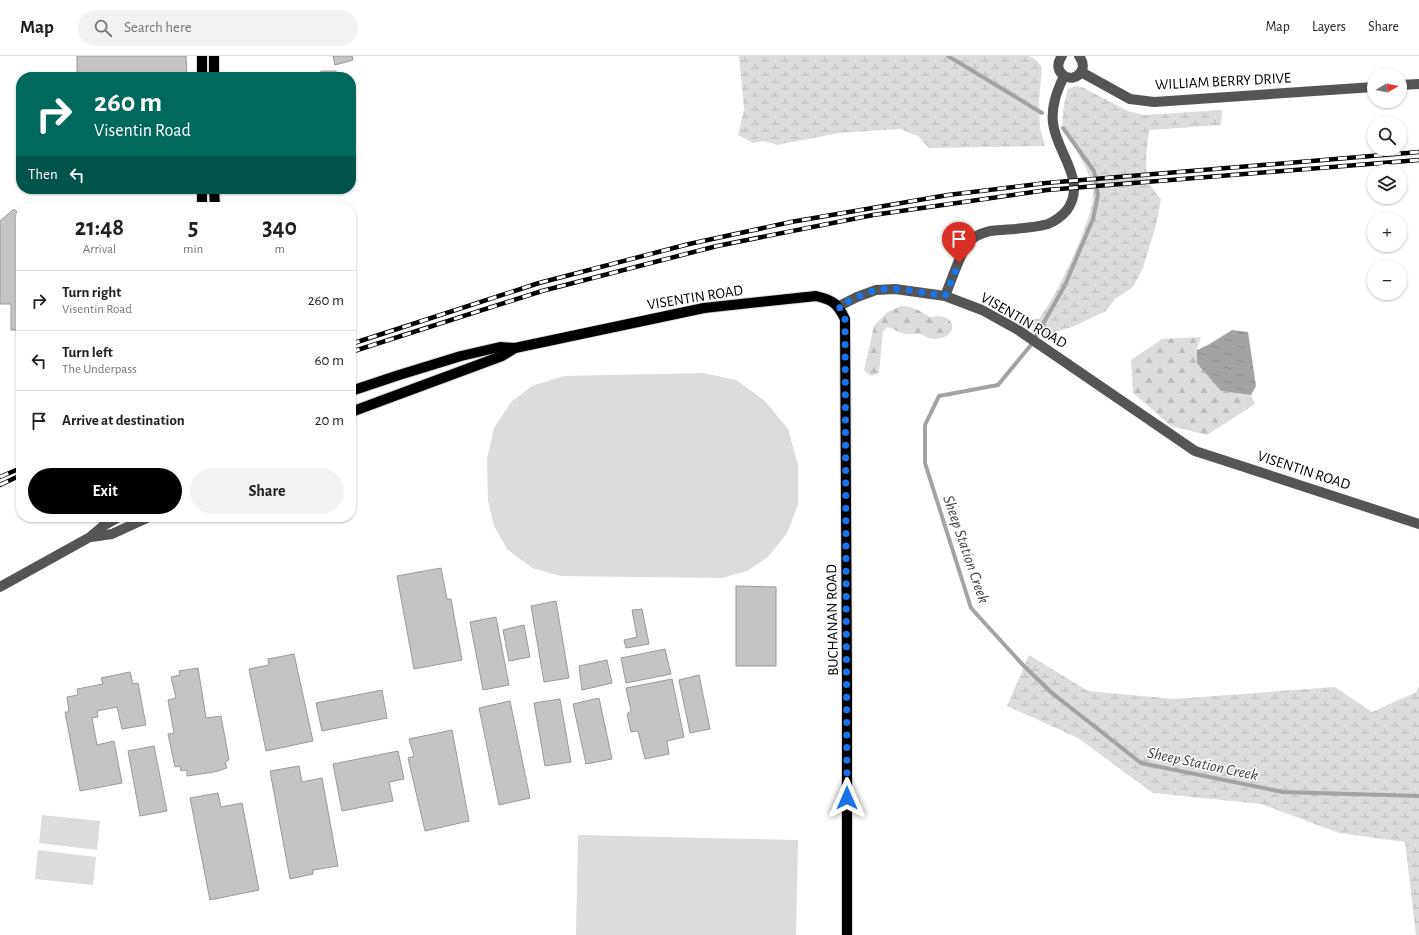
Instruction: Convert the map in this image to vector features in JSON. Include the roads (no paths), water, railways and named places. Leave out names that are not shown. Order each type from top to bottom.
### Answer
[{"type":"main road","points":[[202,56],[202,72]]},
{"type":"main road","points":[[214,56],[214,72]]},
{"type":"main road","name":"VISENTIN ROAD","points":[[356,390],[461,356],[500,347],[515,348],[704,308],[816,296],[830,299],[839,306]]},
{"type":"main road","name":"BUCHANAN ROAD","points":[[839,306],[845,319],[847,935]]},
{"type":"main road","name":"VISENTIN ROAD","points":[[356,410],[502,356],[515,348]]},
{"type":"street","points":[[1058,57],[1059,70],[1067,78],[1075,77],[1081,72],[1083,64],[1079,56]]},
{"type":"street","name":"WILLIAM BERRY DRIVE","points":[[1081,72],[1130,99],[1154,102],[1367,87]]},
{"type":"street","points":[[945,296],[964,251],[973,238],[982,233],[1048,224],[1061,216],[1071,204],[1074,191],[1074,181],[1070,166],[1058,142],[1053,122],[1055,96],[1064,76]]},
{"type":"street","points":[[1407,85],[1419,84]]},
{"type":"street","name":"VISENTIN ROAD","points":[[839,306],[876,290],[895,289],[945,296],[982,310],[1018,330],[1196,451],[1419,524]]},
{"type":"street","points":[[0,587],[90,537],[110,522]]},
{"type":"street","points":[[90,537],[112,534],[138,522]]},
{"type":"water","points":[[1232,330],[1248,332],[1256,386],[1251,395],[1221,391],[1197,363],[1197,350]]},
{"type":"waterway","name":"Sheep Station Creek","points":[[948,56],[1042,113]]},
{"type":"waterway","name":"Sheep Station Creek","points":[[1063,128],[1094,171],[1098,195],[1093,219],[1065,285],[1031,345],[998,385],[939,396],[925,425],[925,463],[971,608],[1022,664],[1052,693],[1141,763],[1283,792],[1419,796]]},
{"type":"railway","points":[[356,342],[539,283],[689,244],[791,222],[948,195],[1046,183],[1419,152]]},
{"type":"railway","points":[[356,350],[542,291],[717,246],[873,215],[1047,190],[1419,160]]},
{"type":"railway","points":[[0,477],[16,470]]},
{"type":"railway","points":[[0,485],[16,477]]}]
